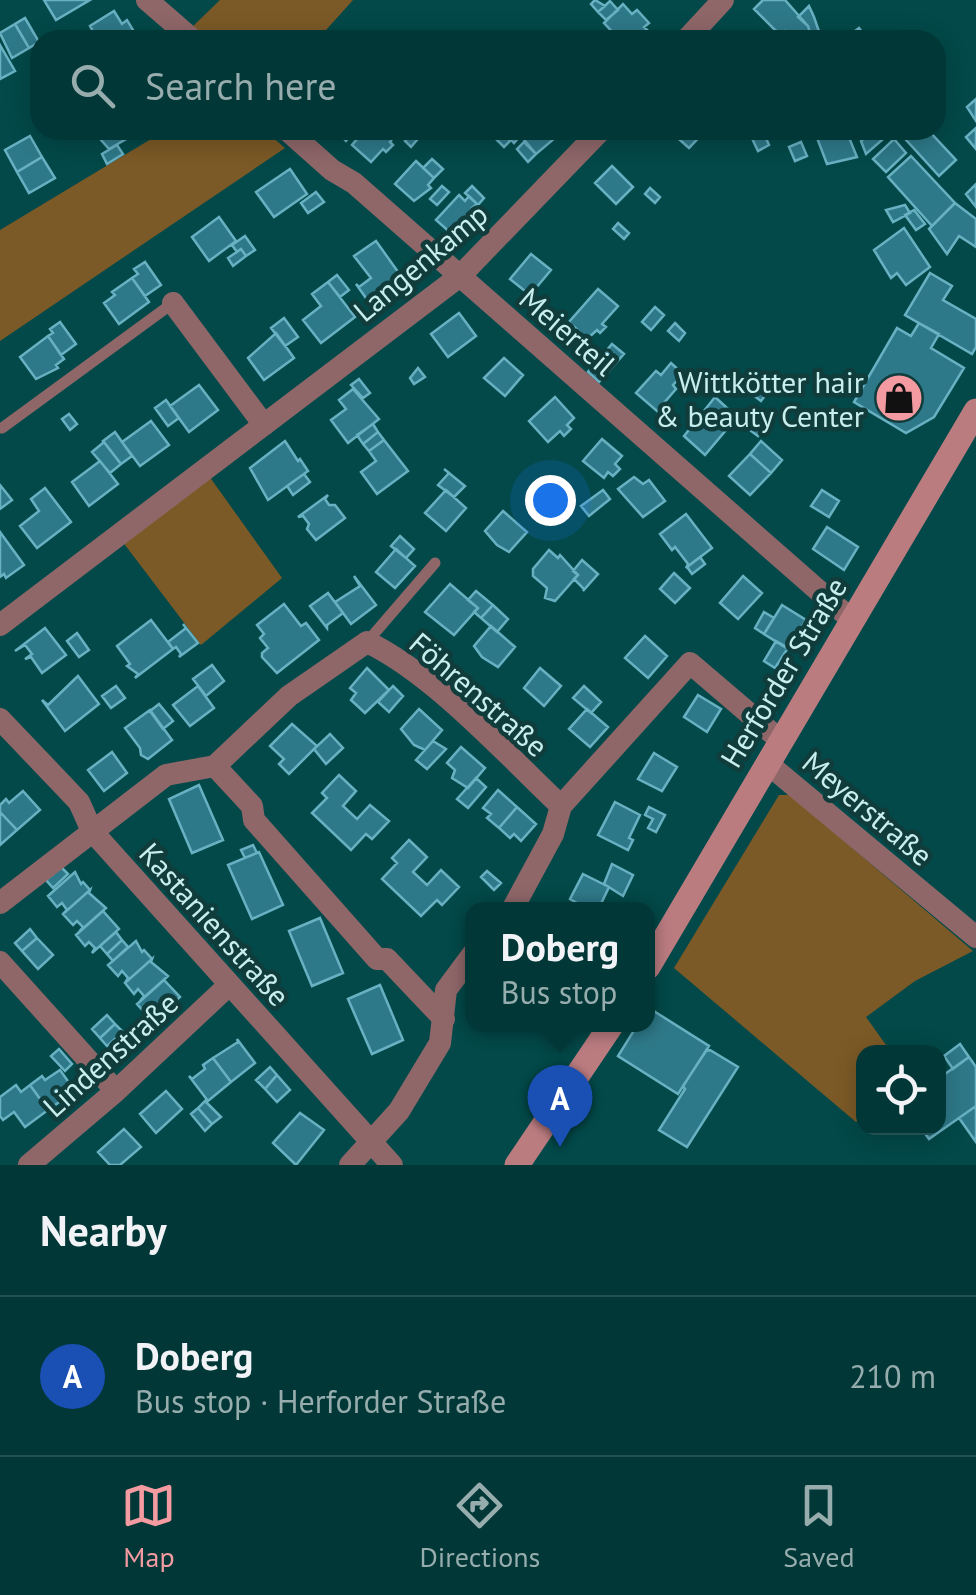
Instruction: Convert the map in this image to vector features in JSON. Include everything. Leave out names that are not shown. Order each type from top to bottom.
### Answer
[{"type":"main road","name":"Herforder Straße","points":[[655,955],[976,411]]},
{"type":"main road","points":[[517,1165],[607,1032]]},
{"type":"street","points":[[147,0],[182,30]]},
{"type":"street","points":[[695,30],[723,0]]},
{"type":"street","name":"Meierteil","points":[[298,140],[332,170],[354,183],[852,620]]},
{"type":"street","name":"Langenkamp","points":[[0,626],[460,276],[591,140]]},
{"type":"street","points":[[173,302],[264,424]]},
{"type":"street","name":"Föhrenstraße","points":[[215,766],[289,696],[367,642],[394,655],[561,806]]},
{"type":"street","points":[[516,902],[554,834],[561,806],[690,663],[774,752]]},
{"type":"street","name":"Kastanienstraße","points":[[0,719],[79,802],[92,831],[392,1165]]},
{"type":"street","name":"Meyerstraße","points":[[774,752],[976,937]]},
{"type":"street","points":[[0,903],[166,775],[215,766],[252,806],[254,820],[377,959],[388,959],[444,1019]]},
{"type":"street","points":[[0,962],[116,1091]]},
{"type":"street","points":[[350,1165],[399,1111],[440,1043],[446,990],[465,964]]},
{"type":"street","name":"Lindenstraße","points":[[30,1165],[229,985]]},
{"type":"lane","points":[[2,428],[173,302]]},
{"type":"lane","points":[[367,642],[436,563]]},
{"type":"shaded area","points":[[220,0],[353,0],[326,30],[191,28]]},
{"type":"shaded area","points":[[149,140],[276,140],[285,148],[0,341],[0,230]]},
{"type":"shaded area","points":[[209,476],[282,578],[201,645],[122,541]]},
{"type":"shaded area","points":[[779,795],[790,795],[973,951],[915,981],[866,1017],[886,1045],[856,1045],[856,1122],[674,968]]},
{"type":"building","points":[[44,0],[90,0],[56,20]]},
{"type":"building","points":[[595,0],[605,6],[598,12],[591,4]]},
{"type":"building","points":[[763,0],[785,0],[809,30],[776,30],[754,9]]},
{"type":"building","points":[[610,1],[618,10],[606,20],[598,12]]},
{"type":"building","points":[[623,4],[632,14],[637,10],[649,23],[644,27],[647,30],[611,30],[604,23]]},
{"type":"building","points":[[809,6],[818,30],[809,30],[798,17]]},
{"type":"building","points":[[114,11],[122,24],[127,20],[133,30],[92,30],[90,26]]},
{"type":"building","points":[[25,18],[32,30],[30,47],[29,48],[15,24]]},
{"type":"building","points":[[15,24],[29,48],[12,58],[0,33]]},
{"type":"building","points":[[0,45],[15,71],[0,79]]},
{"type":"building","points":[[976,99],[976,121],[967,107]]},
{"type":"building","points":[[976,128],[976,149],[966,137]]},
{"type":"building","points":[[30,136],[42,157],[17,172],[5,150]]},
{"type":"building","points":[[101,140],[124,140],[109,149]]},
{"type":"building","points":[[356,140],[391,140],[393,145],[371,162],[352,145]]},
{"type":"building","points":[[524,140],[553,140],[536,154]]},
{"type":"building","points":[[680,140],[697,140],[689,148]]},
{"type":"building","points":[[753,140],[767,140],[769,145],[758,151]]},
{"type":"building","points":[[818,140],[850,140],[857,157],[827,164]]},
{"type":"building","points":[[862,140],[882,140],[866,154]]},
{"type":"building","points":[[893,140],[906,153],[886,172],[873,159]]},
{"type":"building","points":[[906,140],[937,140],[956,160],[939,176]]},
{"type":"building","points":[[524,142],[536,154],[528,162],[517,149]]},
{"type":"building","points":[[801,142],[807,156],[795,161],[789,147]]},
{"type":"building","points":[[117,145],[123,154],[107,164],[102,154]]},
{"type":"building","points":[[911,156],[955,203],[932,226],[888,177]]},
{"type":"building","points":[[42,157],[55,178],[29,193],[17,172]]},
{"type":"building","points":[[432,159],[443,169],[434,178],[423,168]]},
{"type":"building","points":[[416,161],[434,178],[428,185],[431,188],[414,201],[395,184]]},
{"type":"building","points":[[612,166],[633,187],[616,204],[595,183]]},
{"type":"building","points":[[290,169],[307,194],[274,217],[256,192]]},
{"type":"building","points":[[976,184],[976,207],[966,194]]},
{"type":"building","points":[[442,186],[449,192],[437,205],[430,199]]},
{"type":"building","points":[[472,186],[484,198],[478,205],[465,193]]},
{"type":"building","points":[[650,188],[660,197],[655,203],[645,194]]},
{"type":"building","points":[[316,192],[324,202],[308,213],[301,203]]},
{"type":"building","points":[[459,195],[465,201],[469,196],[477,204],[472,208],[478,213],[457,235],[436,220]]},
{"type":"building","points":[[955,203],[976,219],[976,247],[959,236],[947,254],[929,229]]},
{"type":"building","points":[[905,205],[910,213],[893,222],[886,210]]},
{"type":"building","points":[[914,210],[925,224],[916,230],[905,215]]},
{"type":"building","points":[[219,217],[236,241],[209,261],[192,237]]},
{"type":"building","points":[[618,223],[629,233],[624,239],[613,229]]},
{"type":"building","points":[[904,228],[930,267],[906,285],[897,273],[891,278],[874,250]]},
{"type":"building","points":[[245,236],[255,250],[246,256],[232,245]]},
{"type":"building","points":[[376,241],[401,276],[368,301],[356,284],[359,287],[371,278],[354,256]]},
{"type":"building","points":[[241,249],[246,256],[233,266],[228,258]]},
{"type":"building","points":[[531,254],[551,270],[530,295],[510,279]]},
{"type":"building","points":[[145,262],[161,285],[145,296],[132,278],[138,274],[134,269]]},
{"type":"building","points":[[930,273],[952,286],[943,300],[976,319],[976,347],[972,354],[905,315]]},
{"type":"building","points":[[337,275],[349,290],[340,297],[328,282]]},
{"type":"building","points":[[132,278],[149,302],[119,324],[104,303]]},
{"type":"building","points":[[328,282],[355,317],[321,343],[303,320],[321,306],[312,294]]},
{"type":"building","points":[[598,289],[618,306],[602,324],[606,327],[587,339],[569,322]]},
{"type":"building","points":[[655,307],[664,315],[651,330],[642,322]]},
{"type":"building","points":[[459,313],[476,336],[448,357],[431,334]]},
{"type":"building","points":[[284,318],[298,337],[285,346],[271,328]]},
{"type":"building","points":[[60,322],[76,344],[61,355],[48,336],[53,333],[50,329]]},
{"type":"building","points":[[675,323],[685,333],[679,341],[668,331]]},
{"type":"building","points":[[919,323],[939,334],[931,348],[964,368],[934,417],[906,433],[854,402],[897,328],[911,336]]},
{"type":"building","points":[[276,333],[294,358],[264,380],[248,358]]},
{"type":"building","points":[[48,336],[64,359],[56,365],[58,368],[36,379],[20,357]]},
{"type":"building","points":[[612,344],[624,354],[599,382],[588,372]]},
{"type":"building","points":[[504,358],[523,375],[505,396],[484,378]]},
{"type":"building","points":[[671,363],[683,374],[657,411],[636,393],[656,371],[661,375]]},
{"type":"building","points":[[418,368],[425,377],[414,384],[410,378]]},
{"type":"building","points":[[764,373],[775,382],[761,401],[749,392]]},
{"type":"building","points":[[359,379],[370,393],[363,398],[351,385]]},
{"type":"building","points":[[199,385],[218,410],[189,432],[170,406]]},
{"type":"building","points":[[353,389],[379,419],[348,443],[331,420],[346,409],[339,400]]},
{"type":"building","points":[[555,397],[574,418],[564,436],[560,431],[548,442],[529,421]]},
{"type":"building","points":[[715,397],[737,417],[705,455],[684,436]]},
{"type":"building","points":[[166,400],[179,418],[168,426],[155,408]]},
{"type":"building","points":[[752,413],[767,425],[758,436],[743,425]]},
{"type":"building","points":[[69,414],[77,424],[70,430],[62,419]]},
{"type":"building","points":[[151,421],[169,445],[140,466],[122,442]]},
{"type":"building","points":[[373,424],[378,432],[363,444],[357,435]]},
{"type":"building","points":[[115,432],[132,456],[121,464],[103,441]]},
{"type":"building","points":[[378,432],[384,440],[369,451],[363,444]]},
{"type":"building","points":[[602,439],[622,456],[615,464],[620,469],[613,476],[608,472],[604,478],[583,461]]},
{"type":"building","points":[[384,440],[408,471],[377,494],[361,472],[376,461],[369,451]]},
{"type":"building","points":[[285,441],[308,471],[268,500],[250,468]]},
{"type":"building","points":[[761,441],[782,460],[771,473],[750,454]]},
{"type":"building","points":[[104,442],[121,464],[110,473],[92,452]]},
{"type":"building","points":[[750,454],[771,473],[750,495],[729,476]]},
{"type":"building","points":[[100,461],[118,484],[89,506],[72,482]]},
{"type":"building","points":[[449,473],[465,486],[454,497],[438,485]]},
{"type":"building","points":[[304,474],[310,482],[293,495],[287,486]]},
{"type":"building","points":[[634,477],[643,484],[649,480],[665,501],[643,517],[618,489]]},
{"type":"building","points":[[0,485],[12,500],[0,509]]},
{"type":"building","points":[[45,488],[71,522],[37,548],[20,526],[39,511],[31,499]]},
{"type":"building","points":[[446,490],[466,508],[446,531],[425,513]]},
{"type":"building","points":[[603,490],[610,499],[589,516],[581,506]]},
{"type":"building","points":[[822,490],[839,501],[829,517],[811,506]]},
{"type":"building","points":[[328,495],[325,499],[329,505],[335,505],[345,518],[316,540],[303,516],[298,517]]},
{"type":"building","points":[[503,511],[527,532],[509,552],[485,531]]},
{"type":"building","points":[[686,514],[712,548],[686,568],[688,564],[675,547],[672,550],[660,534]]},
{"type":"building","points":[[827,527],[858,547],[844,570],[813,549]]},
{"type":"building","points":[[0,532],[24,565],[6,578],[4,574],[0,577]]},
{"type":"building","points":[[400,536],[414,549],[406,558],[391,546]]},
{"type":"building","points":[[396,549],[415,566],[395,588],[376,572]]},
{"type":"building","points":[[549,550],[558,558],[560,555],[578,575],[555,601],[545,598],[547,588],[533,576],[533,569]]},
{"type":"building","points":[[700,557],[705,564],[692,574],[687,567]]},
{"type":"building","points":[[582,560],[598,574],[583,591],[573,571]]},
{"type":"building","points":[[674,573],[690,588],[675,603],[660,589]]},
{"type":"building","points":[[354,576],[376,605],[351,624],[335,602],[360,586]]},
{"type":"building","points":[[743,576],[762,593],[738,619],[720,603]]},
{"type":"building","points":[[450,584],[478,608],[454,635],[425,612]]},
{"type":"building","points":[[476,591],[493,605],[481,618],[474,612],[478,608],[468,600]]},
{"type":"building","points":[[328,593],[343,613],[327,628],[310,606]]},
{"type":"building","points":[[284,604],[301,626],[306,623],[319,640],[277,673],[262,657],[268,648],[257,625]]},
{"type":"building","points":[[493,605],[508,619],[497,632],[481,618]]},
{"type":"building","points":[[782,605],[806,620],[788,649],[764,634]]},
{"type":"building","points":[[764,612],[774,618],[764,634],[755,628]]},
{"type":"building","points":[[151,620],[173,649],[135,678],[138,674],[127,666],[130,664],[117,646]]},
{"type":"building","points":[[183,624],[198,643],[179,657],[176,647],[173,649],[168,642],[186,628]]},
{"type":"building","points":[[491,626],[515,647],[498,667],[482,657],[474,646]]},
{"type":"building","points":[[45,628],[66,655],[42,673],[31,657],[25,659],[32,654],[25,645],[15,651]]},
{"type":"building","points":[[77,633],[89,650],[79,657],[67,641]]},
{"type":"building","points":[[645,636],[667,656],[648,678],[625,658]]},
{"type":"building","points":[[776,641],[788,648],[775,668],[764,661]]},
{"type":"building","points":[[212,665],[224,681],[206,696],[193,679]]},
{"type":"building","points":[[367,668],[389,690],[365,713],[351,700],[356,693],[350,688]]},
{"type":"building","points":[[540,668],[561,686],[544,706],[524,688]]},
{"type":"building","points":[[78,676],[99,704],[65,731],[42,700],[48,705]]},
{"type":"building","points":[[116,686],[125,698],[111,708],[102,696]]},
{"type":"building","points":[[198,686],[214,708],[190,726],[173,705]]},
{"type":"building","points":[[393,686],[403,696],[389,712],[378,702]]},
{"type":"building","points":[[584,686],[601,702],[591,713],[573,698]]},
{"type":"building","points":[[698,695],[721,709],[707,732],[684,717]]},
{"type":"building","points":[[159,704],[173,721],[163,729],[150,711]]},
{"type":"building","points":[[419,709],[442,730],[425,750],[414,745],[401,729]]},
{"type":"building","points":[[587,709],[608,727],[590,747],[569,729]]},
{"type":"building","points":[[150,710],[172,740],[148,759],[141,755],[125,728]]},
{"type":"building","points":[[292,724],[317,746],[289,774],[279,764],[284,759],[270,746]]},
{"type":"building","points":[[330,734],[343,748],[326,764],[314,749]]},
{"type":"building","points":[[433,741],[446,749],[427,769],[416,760]]},
{"type":"building","points":[[461,747],[485,768],[468,788],[452,778],[455,770],[447,763]]},
{"type":"building","points":[[112,752],[127,773],[104,791],[88,770]]},
{"type":"building","points":[[654,753],[677,767],[662,791],[638,779]]},
{"type":"building","points":[[339,775],[356,791],[343,806],[357,819],[370,805],[389,821],[372,839],[366,834],[351,850],[312,813],[327,798],[322,793]]},
{"type":"building","points":[[476,778],[486,787],[468,808],[457,799]]},
{"type":"building","points":[[199,785],[223,840],[192,853],[169,799]]},
{"type":"building","points":[[498,790],[517,807],[499,828],[487,818],[491,814],[483,808]]},
{"type":"building","points":[[23,791],[40,810],[17,830],[0,812],[0,805]]},
{"type":"building","points":[[615,802],[640,815],[628,850],[598,835]]},
{"type":"building","points":[[517,807],[536,824],[521,841],[514,834],[510,838],[499,828]]},
{"type":"building","points":[[649,807],[665,815],[656,832],[648,828],[653,819],[645,815]]},
{"type":"building","points":[[0,812],[17,830],[0,845]]},
{"type":"building","points":[[409,840],[427,857],[413,872],[427,885],[441,870],[459,887],[442,905],[437,900],[421,916],[382,879],[397,863],[392,858]]},
{"type":"building","points":[[253,845],[257,853],[245,858],[241,850]]},
{"type":"building","points":[[259,852],[283,905],[252,919],[228,865]]},
{"type":"building","points":[[612,864],[633,875],[623,896],[604,884]]},
{"type":"building","points":[[61,867],[68,874],[53,888],[46,880]]},
{"type":"building","points":[[487,871],[501,883],[494,890],[481,877]]},
{"type":"building","points":[[75,872],[81,884],[90,890],[63,914],[67,910],[62,903],[57,907],[48,896]]},
{"type":"building","points":[[583,874],[609,887],[602,902],[570,899]]},
{"type":"building","points":[[90,890],[106,908],[79,932],[83,927],[77,921],[73,925],[63,914]]},
{"type":"building","points":[[103,911],[119,929],[92,953],[95,948],[89,942],[85,946],[76,935]]},
{"type":"building","points":[[320,918],[343,973],[312,986],[289,931]]},
{"type":"building","points":[[30,929],[37,938],[22,951],[15,943]]},
{"type":"building","points":[[116,932],[122,940],[107,954],[100,946]]},
{"type":"building","points":[[37,938],[53,955],[38,969],[22,951]]},
{"type":"building","points":[[122,940],[128,947],[113,961],[107,954]]},
{"type":"building","points":[[136,941],[152,959],[125,983],[128,978],[122,971],[118,976],[108,965]]},
{"type":"building","points":[[152,959],[168,976],[140,1001],[144,996],[138,989],[134,994],[125,983]]},
{"type":"building","points":[[164,980],[180,997],[153,1022],[157,1016],[151,1010],[146,1014],[137,1004]]},
{"type":"building","points":[[380,985],[403,1040],[372,1054],[348,999]]},
{"type":"building","points":[[655,1012],[709,1046],[678,1094],[618,1056],[633,1032],[655,1032]]},
{"type":"building","points":[[107,1015],[115,1024],[100,1038],[92,1029]]},
{"type":"building","points":[[115,1024],[123,1032],[107,1046],[100,1038]]},
{"type":"building","points":[[237,1039],[255,1063],[231,1082],[213,1058]]},
{"type":"building","points":[[960,1044],[969,1057],[953,1069],[946,1054]]},
{"type":"building","points":[[59,1049],[72,1064],[65,1071],[51,1056]]},
{"type":"building","points":[[710,1050],[738,1067],[687,1147],[659,1130],[685,1089],[683,1086]]},
{"type":"building","points":[[969,1057],[976,1067],[976,1106],[946,1127],[946,1073]]},
{"type":"building","points":[[213,1058],[231,1082],[208,1101],[189,1076],[192,1079]]},
{"type":"building","points":[[270,1067],[277,1075],[265,1089],[256,1080]]},
{"type":"building","points":[[60,1070],[75,1091],[48,1110],[30,1085]]},
{"type":"building","points":[[277,1075],[290,1090],[277,1102],[265,1089]]},
{"type":"building","points":[[16,1085],[21,1092],[30,1085],[48,1110],[25,1127],[14,1112],[3,1120],[0,1116],[0,1097]]},
{"type":"building","points":[[166,1091],[182,1109],[156,1133],[140,1114]]},
{"type":"building","points":[[205,1101],[221,1117],[212,1124],[198,1108]]},
{"type":"building","points":[[976,1106],[976,1142],[959,1118]]},
{"type":"building","points":[[198,1108],[212,1124],[205,1131],[191,1114]]},
{"type":"building","points":[[300,1113],[324,1130],[296,1165],[273,1143]]},
{"type":"building","points":[[124,1129],[141,1147],[120,1165],[110,1165],[98,1152]]},
{"type":"place","name":"Wittkötter hair & beauty Center","points":[[899,398]]},
{"type":"place","name":"Doberg","points":[[560,1147]]}]
